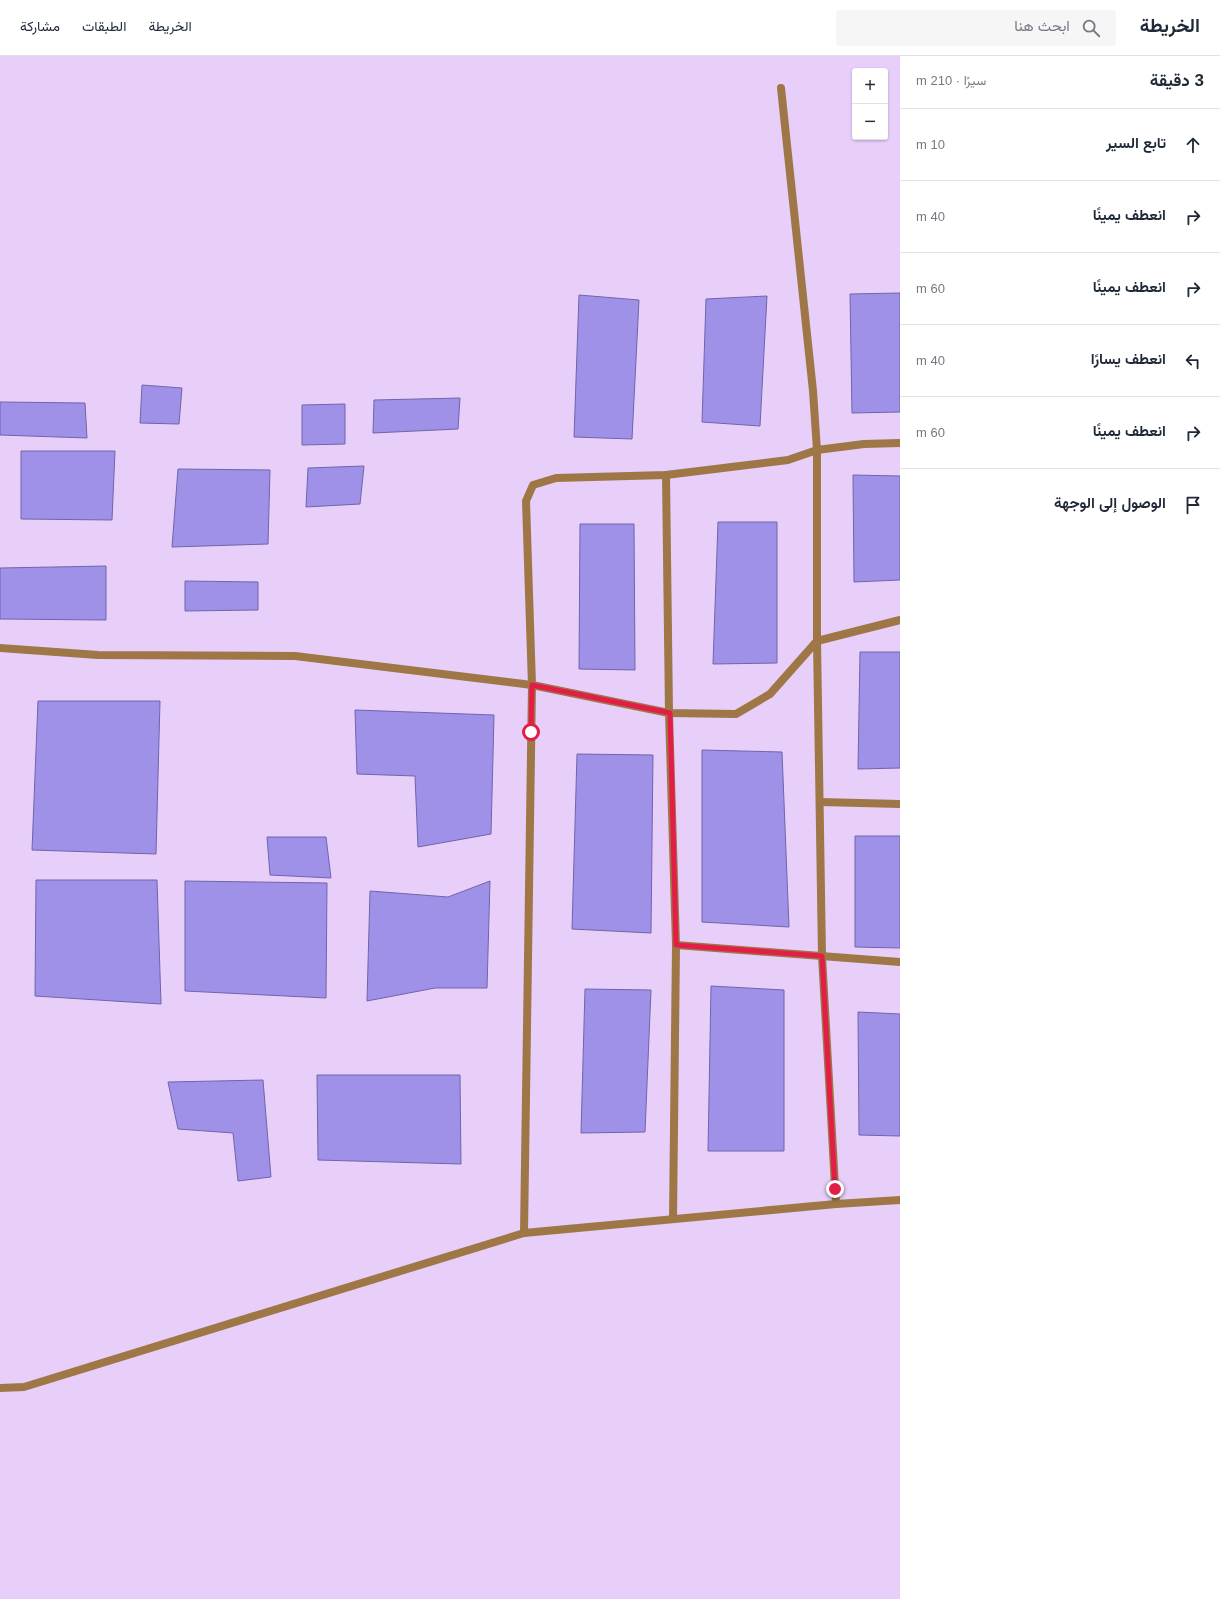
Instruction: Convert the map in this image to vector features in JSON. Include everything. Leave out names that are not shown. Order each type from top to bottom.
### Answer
[{"type":"street","points":[[781,88],[817,450],[817,641],[822,956],[836,1204]]},
{"type":"street","points":[[524,1234],[532,685],[526,501],[533,485],[556,478],[666,475],[788,460],[817,450],[864,444],[900,443]]},
{"type":"street","points":[[666,475],[676,945],[673,1219]]},
{"type":"street","points":[[0,648],[98,655],[295,656],[532,685],[670,713],[736,714],[770,694],[817,641],[900,620]]},
{"type":"street","points":[[820,802],[900,804]]},
{"type":"street","points":[[676,945],[900,962]]},
{"type":"street","points":[[0,1388],[24,1387],[32,1385],[524,1234],[836,1204],[900,1200]]},
{"type":"building","points":[[900,293],[900,412],[852,413],[850,294]]},
{"type":"building","points":[[579,295],[639,300],[632,439],[574,437]]},
{"type":"building","points":[[767,296],[760,426],[702,422],[706,299]]},
{"type":"building","points":[[142,385],[182,388],[179,424],[140,423]]},
{"type":"building","points":[[460,398],[458,429],[373,433],[374,400]]},
{"type":"building","points":[[0,402],[85,403],[87,438],[0,435]]},
{"type":"building","points":[[345,404],[345,444],[302,445],[302,405]]},
{"type":"building","points":[[21,451],[115,451],[112,520],[21,519]]},
{"type":"building","points":[[364,466],[360,504],[306,507],[308,468]]},
{"type":"building","points":[[178,469],[270,470],[268,544],[172,547]]},
{"type":"building","points":[[853,475],[900,476],[900,580],[854,582]]},
{"type":"building","points":[[718,522],[777,522],[777,663],[713,664]]},
{"type":"building","points":[[580,524],[634,524],[635,670],[579,669]]},
{"type":"building","points":[[106,566],[106,620],[0,619],[0,568]]},
{"type":"building","points":[[185,581],[258,582],[258,610],[185,611]]},
{"type":"building","points":[[860,652],[900,652],[900,768],[858,769]]},
{"type":"building","points":[[38,701],[160,701],[156,854],[32,850]]},
{"type":"building","points":[[355,710],[494,715],[491,834],[418,847],[415,776],[357,774]]},
{"type":"building","points":[[702,750],[782,752],[789,927],[702,922]]},
{"type":"building","points":[[577,754],[653,755],[651,933],[572,929]]},
{"type":"building","points":[[855,836],[900,836],[900,948],[855,947]]},
{"type":"building","points":[[267,837],[326,837],[331,878],[270,875]]},
{"type":"building","points":[[36,880],[157,880],[161,1004],[35,996]]},
{"type":"building","points":[[185,881],[327,883],[326,998],[185,991]]},
{"type":"building","points":[[490,881],[487,988],[435,988],[367,1001],[370,891],[448,897]]},
{"type":"building","points":[[711,986],[784,990],[784,1151],[708,1151]]},
{"type":"building","points":[[585,989],[651,990],[645,1132],[581,1133]]},
{"type":"building","points":[[858,1012],[900,1014],[900,1136],[859,1135]]},
{"type":"building","points":[[317,1075],[460,1075],[461,1164],[318,1160]]},
{"type":"building","points":[[263,1080],[271,1177],[238,1181],[233,1133],[178,1129],[168,1082]]},
{"type":"route","points":[[531,732],[532,685],[670,713],[676,945],[822,956],[835,1189]]}]
